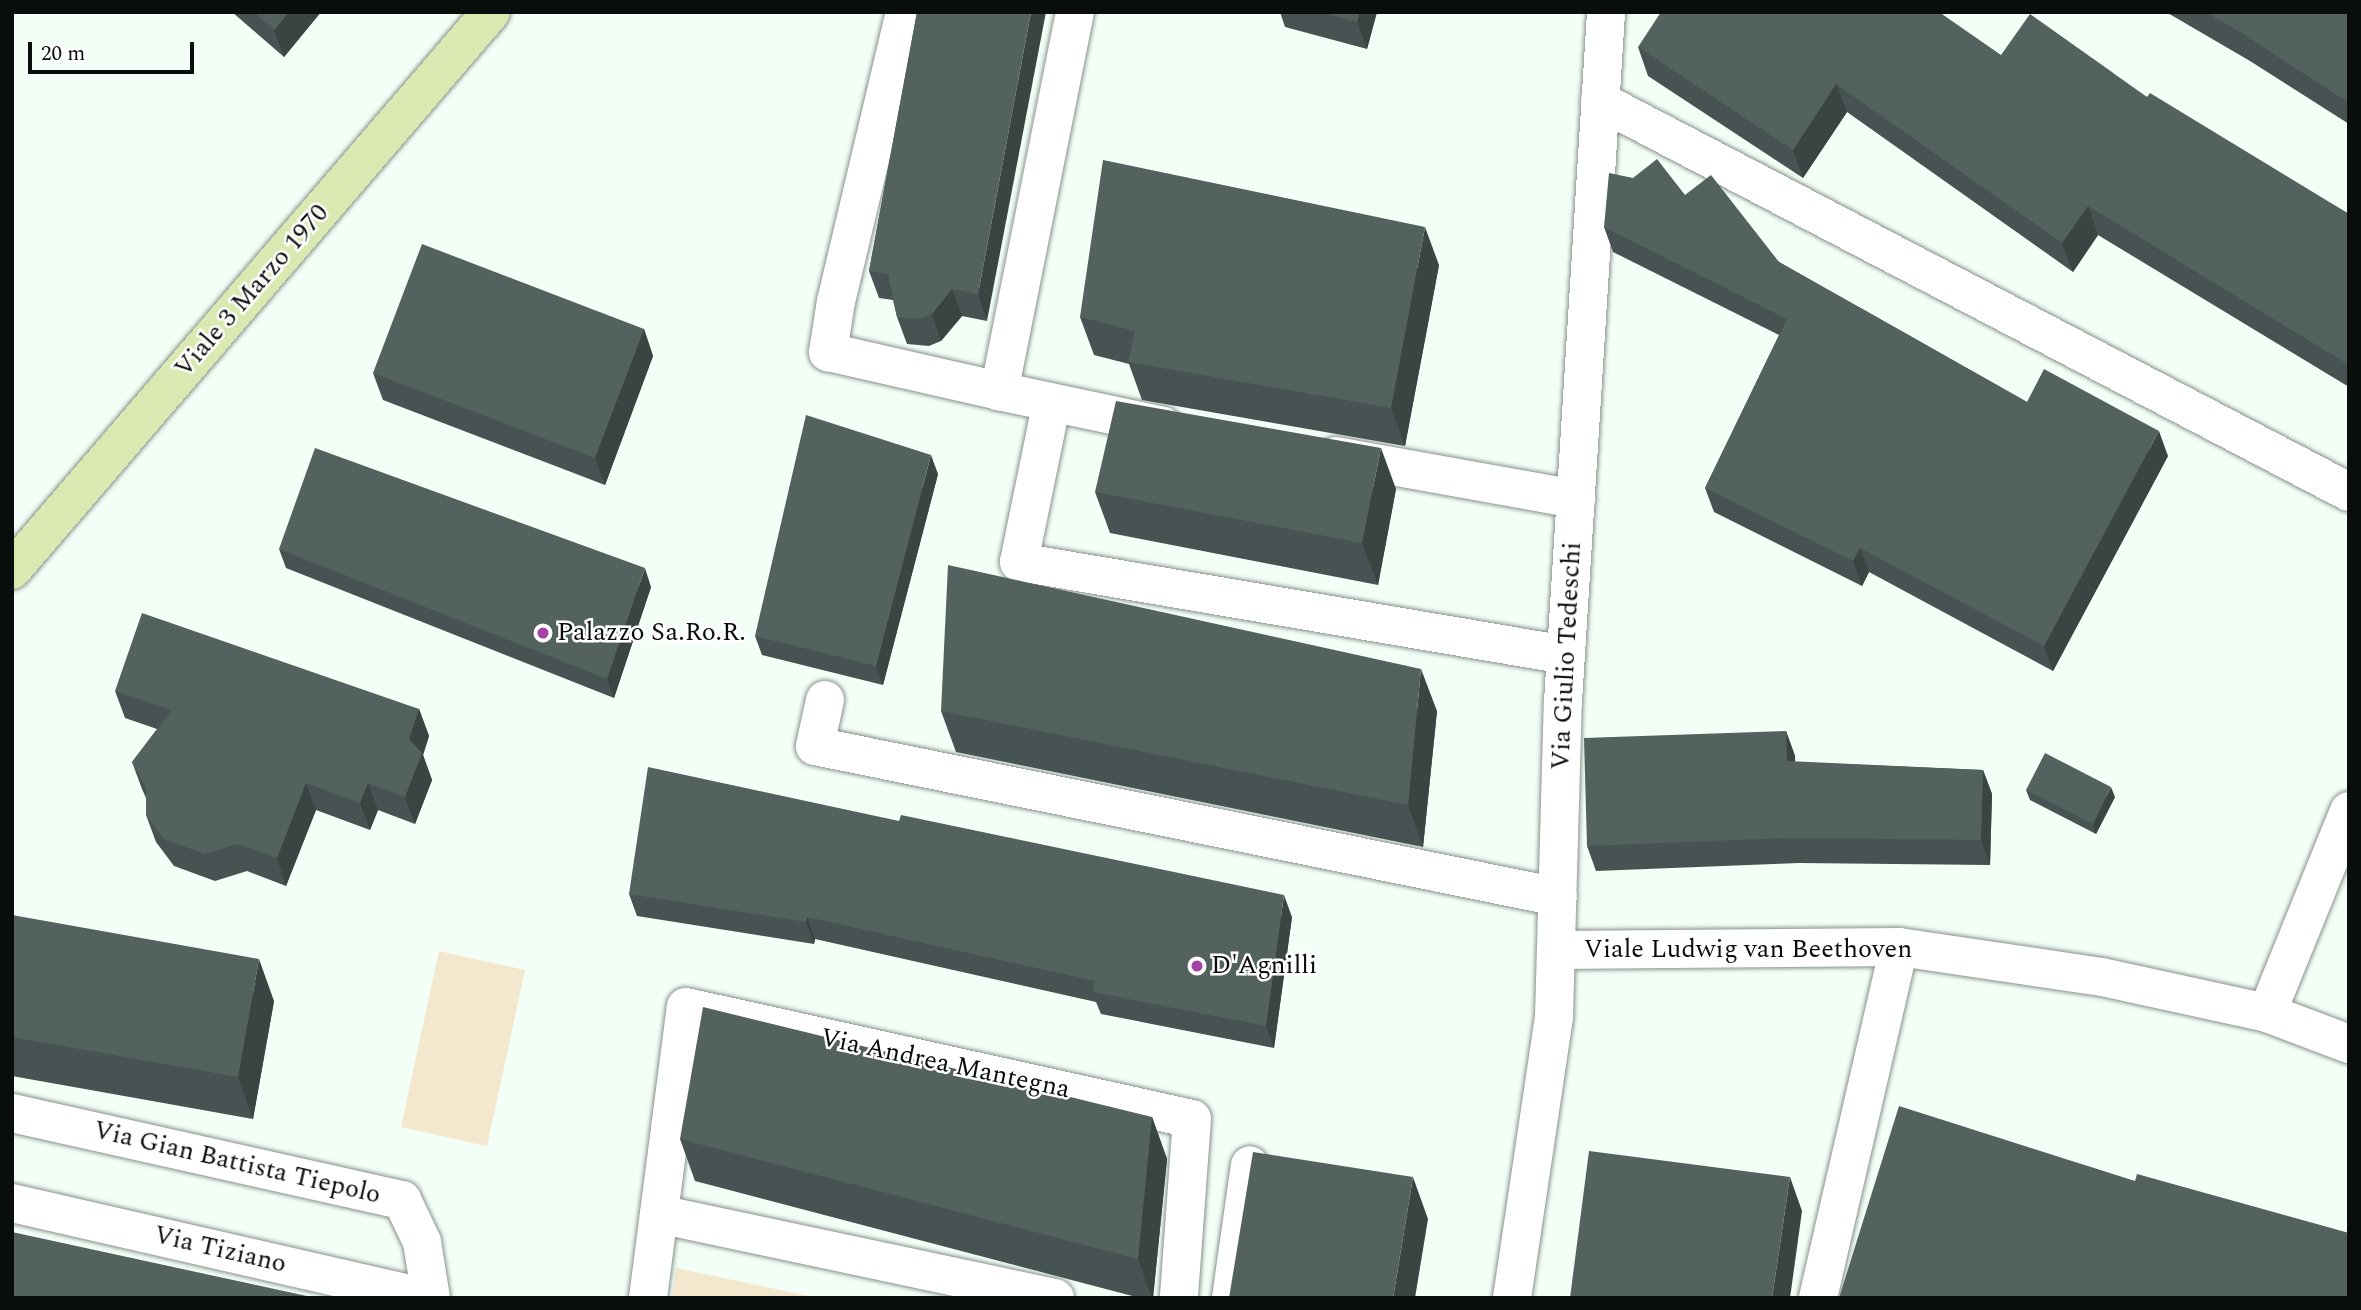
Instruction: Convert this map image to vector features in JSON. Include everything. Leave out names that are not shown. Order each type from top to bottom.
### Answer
[{"type":"main road","name":"Viale 3 Marzo 1970","points":[[12,570],[491,12]]},
{"type":"street","points":[[905,12],[836,301],[828,352],[1051,405],[1199,432]]},
{"type":"street","points":[[999,391],[1075,12]]},
{"type":"street","name":"Via Giulio Tedeschi","points":[[1512,1298],[1554,1017],[1566,655],[1600,101],[1602,19]]},
{"type":"street","points":[[1600,101],[2349,492]]},
{"type":"street","points":[[1051,405],[1019,562],[1566,655]]},
{"type":"street","points":[[1306,451],[1576,499]]},
{"type":"street","points":[[825,700],[815,746],[1558,897]]},
{"type":"street","points":[[2267,1013],[2349,811]]},
{"type":"street","points":[[1818,1298],[1899,947]]},
{"type":"street","name":"Viale Ludwig van Beethoven","points":[[1556,950],[1899,947],[2102,977],[2267,1013],[2349,1044]]},
{"type":"street","name":"Via Andrea Mantegna","points":[[648,1298],[686,1007],[1192,1119],[1179,1298]]},
{"type":"street","name":"Via Gian Battista Tiepolo","points":[[12,1113],[402,1200],[422,1242],[429,1298]]},
{"type":"street","points":[[1231,1298],[1250,1165]]},
{"type":"street","name":"Via Tiziano","points":[[12,1203],[429,1298]]},
{"type":"street","points":[[659,1214],[1055,1298]]},
{"type":"shaded area","points":[[439,951],[525,970],[487,1146],[401,1127]]},
{"type":"shaded area","points":[[676,1268],[818,1298],[672,1298]]},
{"type":"building","points":[[254,12],[289,12],[274,30]]},
{"type":"building","points":[[917,12],[1031,12],[978,294],[952,289],[932,314],[919,319],[897,317],[888,274],[869,271]]},
{"type":"building","points":[[1321,12],[1360,12],[1357,22]]},
{"type":"building","points":[[1661,12],[1939,12],[2001,55],[2030,14],[2147,97],[2150,93],[2349,214],[2349,365],[2088,206],[2062,243],[1836,84],[1793,150],[1638,47]]},
{"type":"building","points":[[2205,12],[2349,12],[2349,103],[2240,32]]},
{"type":"building","points":[[1657,159],[1685,195],[1711,175],[1779,262],[2027,402],[2044,369],[2159,431],[2044,646],[1860,548],[1853,561],[1705,488],[1787,319],[1604,227],[1609,173],[1633,178]]},
{"type":"building","points":[[1103,160],[1425,227],[1391,408],[1128,362],[1135,331],[1080,317]]},
{"type":"building","points":[[422,244],[644,329],[595,458],[373,373]]},
{"type":"building","points":[[1116,401],[1381,448],[1362,543],[1095,492]]},
{"type":"building","points":[[806,415],[931,455],[876,666],[755,636]]},
{"type":"building","name":"Palazzo Sa.Ro.R.","points":[[315,448],[645,568],[607,679],[279,549]]},
{"type":"building","points":[[948,565],[1421,669],[1408,805],[941,711]]},
{"type":"building","points":[[142,613],[419,709],[409,739],[422,753],[405,797],[368,783],[360,803],[306,783],[277,858],[237,844],[205,854],[164,839],[146,815],[146,788],[132,762],[172,710],[115,691]]},
{"type":"building","points":[[1786,731],[1787,761],[1983,770],[1981,840],[1790,838],[1587,846],[1584,738]]},
{"type":"building","points":[[2045,753],[2111,787],[2093,824],[2026,790]]},
{"type":"building","points":[[648,767],[899,821],[901,815],[1284,895],[1266,1026],[1093,992],[1095,981],[807,917],[806,922],[629,894]]},
{"type":"building","points":[[12,915],[259,959],[238,1077],[12,1037]]},
{"type":"building","points":[[703,1007],[1152,1117],[1138,1259],[680,1139]]},
{"type":"building","points":[[1899,1106],[2135,1181],[2137,1174],[2349,1233],[2349,1298],[1839,1298]]},
{"type":"building","points":[[1589,1151],[1790,1177],[1772,1298],[1570,1298]]},
{"type":"building","points":[[1253,1152],[1413,1177],[1393,1298],[1229,1298]]},
{"type":"building","points":[[12,1232],[316,1298],[12,1298]]},
{"type":"place","name":"Palazzo Sa.Ro.R.","points":[[543,633]]},
{"type":"place","name":"D'Agnilli","points":[[1197,966]]}]
